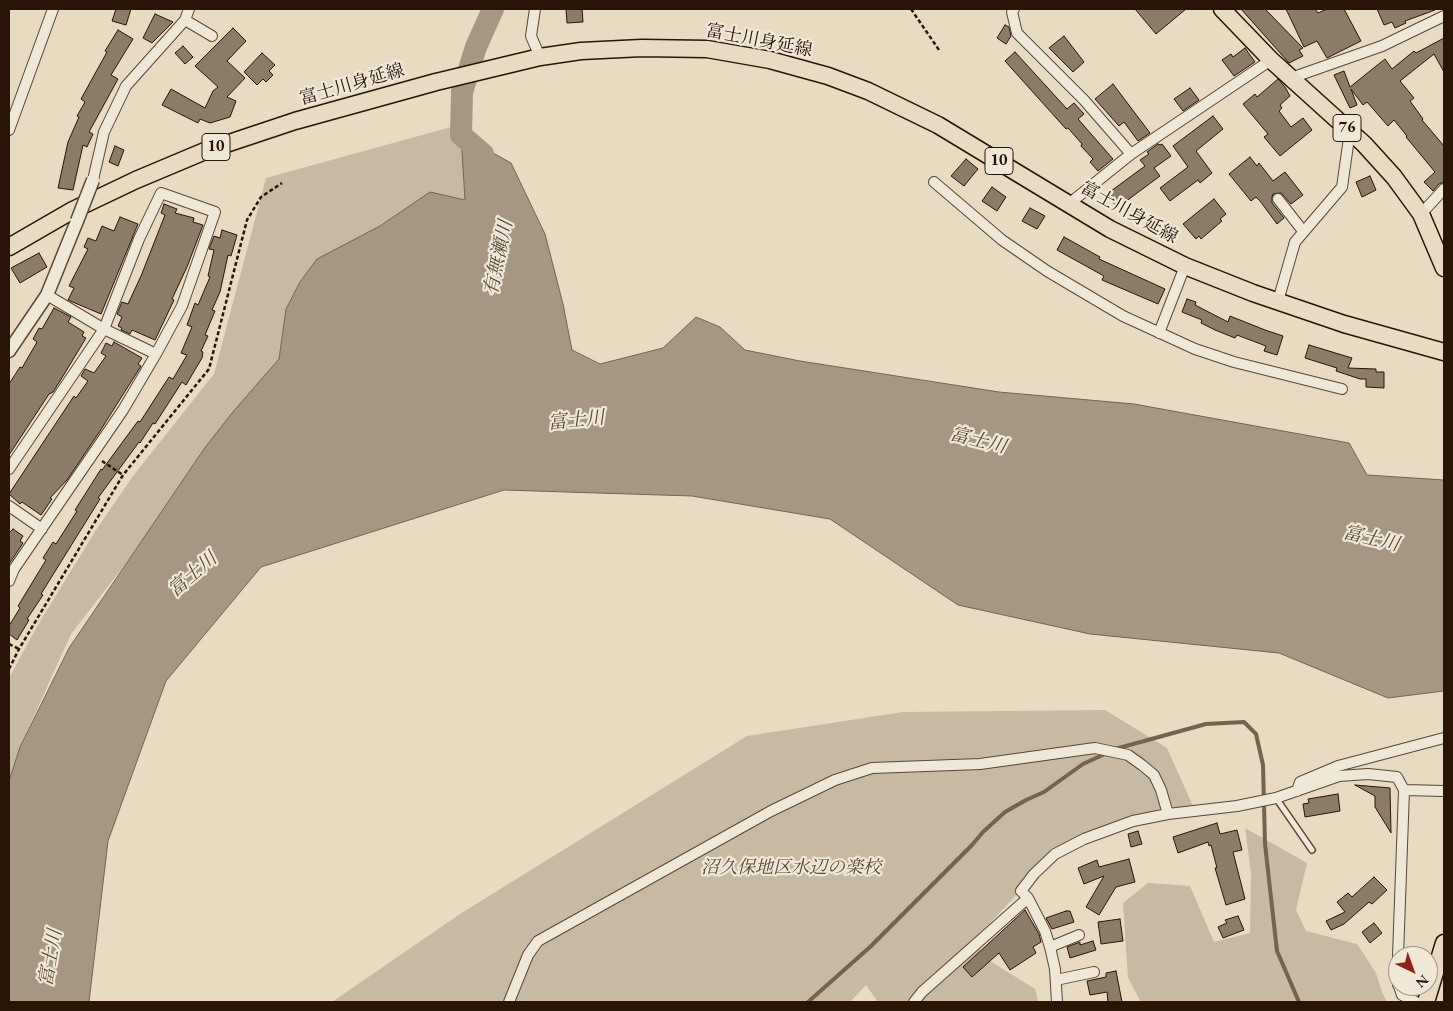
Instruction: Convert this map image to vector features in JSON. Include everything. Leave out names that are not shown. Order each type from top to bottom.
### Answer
[{"type":"main road","name":"76","points":[[1222,9],[1271,60],[1364,144],[1394,177],[1421,214],[1444,264]]},
{"type":"main road","name":"富士川身延線","points":[[9,247],[82,206],[136,180],[205,151],[295,121],[436,82],[538,57],[582,50],[642,48],[707,49],[770,60],[828,76],[868,91],[938,125],[1070,203],[1110,229],[1185,266],[1344,324],[1444,352]]},
{"type":"main road","points":[[1426,1002],[1444,942]]},
{"type":"street","points":[[9,130],[53,9]]},
{"type":"street","points":[[9,351],[47,296],[93,180],[104,132],[126,86],[185,20],[189,9]]},
{"type":"street","points":[[535,9],[531,36],[538,57]]},
{"type":"street","points":[[1014,9],[1012,12],[1017,33],[1084,100],[1131,154]]},
{"type":"street","points":[[1291,78],[1382,46],[1444,16]]},
{"type":"street","points":[[185,20],[212,36]]},
{"type":"street","points":[[1070,203],[1131,154],[1271,60]]},
{"type":"street","points":[[1278,301],[1296,242],[1303,231],[1342,187],[1350,131]]},
{"type":"street","points":[[934,182],[1002,240],[1047,272],[1090,298],[1195,349],[1234,362],[1342,389]]},
{"type":"street","points":[[1421,214],[1444,188]]},
{"type":"street","points":[[9,469],[104,329],[139,239],[161,193],[215,212],[182,306],[156,354],[123,410],[9,581]]},
{"type":"street","points":[[1278,199],[1303,231]]},
{"type":"street","points":[[1159,333],[1185,266]]},
{"type":"street","points":[[47,296],[104,329],[156,354]]},
{"type":"street","points":[[9,506],[42,529]]},
{"type":"street","points":[[1298,791],[1300,782],[1338,766],[1444,738]]},
{"type":"street","points":[[509,1002],[528,955],[538,941],[770,811],[835,780],[872,768],[980,764],[1095,748],[1128,755],[1154,775],[1161,790],[1168,814]]},
{"type":"street","points":[[1057,1002],[1055,969],[1045,931],[1028,898],[1021,891],[1034,874],[1055,854],[1084,839],[1125,824],[1168,814],[1254,803],[1276,798],[1339,776],[1368,774],[1397,777],[1404,790],[1398,946]]},
{"type":"street","points":[[1404,790],[1444,791]]},
{"type":"street","points":[[914,1002],[922,992],[1028,898]]},
{"type":"street","points":[[1050,947],[1079,936]]},
{"type":"street","points":[[1056,980],[1094,972]]},
{"type":"street","points":[[1404,996],[1416,1002]]},
{"type":"lane","points":[[1276,798],[1312,850]]},
{"type":"path","points":[[911,9],[939,50]]},
{"type":"path","points":[[9,669],[19,649],[124,475],[208,369],[247,220],[261,197],[282,183]]},
{"type":"path","points":[[92,455],[124,475]]},
{"type":"path","points":[[9,644],[19,649]]},
{"type":"green space","points":[[462,124],[465,201],[317,259],[300,282],[286,309],[279,359],[174,493],[130,558],[71,634],[20,747],[9,785],[9,678],[39,623],[96,530],[133,476],[214,374],[266,178]]},
{"type":"green space","name":"沼久保地区水辺の楽校","points":[[1105,710],[1167,748],[1193,806],[1139,814],[1055,854],[973,941],[990,961],[1035,989],[1038,1002],[878,1002],[866,985],[850,1002],[332,1002],[460,914],[747,736],[903,712]]},
{"type":"green space","points":[[1245,828],[1307,863],[1296,910],[1306,931],[1357,944],[1376,973],[1387,1002],[1141,1002],[1128,978],[1123,903],[1148,883],[1190,886],[1214,942],[1250,933],[1251,873]]},
{"type":"water","name":"富士川","points":[[461,135],[511,163],[545,234],[563,304],[572,350],[600,364],[663,348],[696,317],[720,327],[745,350],[800,361],[999,392],[1134,404],[1349,443],[1367,475],[1444,480],[1444,691],[1388,698],[1279,653],[1090,634],[958,605],[830,519],[692,496],[504,490],[261,567],[166,681],[108,841],[89,1002],[9,1002],[9,781],[20,747],[69,648],[204,449],[232,413],[279,359],[286,309],[300,282],[317,259],[380,226],[430,192],[465,200]]},
{"type":"building","points":[[116,9],[131,9],[126,25],[112,21]]},
{"type":"building","points":[[566,9],[582,9],[583,22],[567,23]]},
{"type":"building","points":[[1135,9],[1186,9],[1156,34]]},
{"type":"building","points":[[1241,9],[1265,9],[1303,48],[1299,50],[1303,56],[1289,63]]},
{"type":"building","points":[[1286,9],[1315,9],[1318,13],[1327,9],[1344,9],[1361,41],[1327,58],[1317,41],[1304,47]]},
{"type":"building","points":[[1377,9],[1435,10],[1405,21],[1406,23],[1395,28],[1392,22],[1384,25]]},
{"type":"building","points":[[155,14],[173,22],[152,43],[143,38]]},
{"type":"building","points":[[1005,25],[1009,27],[1011,36],[1006,44],[997,38]]},
{"type":"building","points":[[233,28],[246,41],[227,61],[245,78],[227,97],[236,101],[230,117],[210,123],[200,119],[198,123],[162,105],[171,89],[205,108],[213,91],[218,87],[195,66]]},
{"type":"building","points":[[118,30],[133,39],[111,75],[118,79],[89,132],[93,134],[87,147],[83,145],[73,190],[58,188],[68,142],[79,117],[77,116],[85,102],[81,99],[107,52],[105,51]]},
{"type":"building","points":[[1064,36],[1084,62],[1073,72],[1049,48]]},
{"type":"building","points":[[1444,38],[1444,72],[1434,54],[1400,81],[1414,98],[1410,101],[1422,120],[1444,146],[1444,182],[1439,184],[1433,191],[1424,182],[1435,172],[1394,120],[1388,126],[1367,102],[1363,105],[1351,89],[1357,105],[1350,108],[1334,75],[1344,71],[1350,87],[1385,59],[1392,69],[1414,51],[1416,53]]},
{"type":"building","points":[[183,46],[193,57],[185,64],[175,53]]},
{"type":"building","points":[[1245,48],[1255,62],[1234,76],[1222,60],[1231,54],[1233,57]]},
{"type":"building","points":[[1015,52],[1067,109],[1074,103],[1084,114],[1078,119],[1113,159],[1098,171],[1090,162],[1093,159],[1081,146],[1082,144],[1068,128],[1066,129],[1005,61]]},
{"type":"building","points":[[262,53],[275,65],[269,71],[273,75],[266,82],[263,79],[257,85],[244,72]]},
{"type":"building","points":[[1278,79],[1290,96],[1280,105],[1282,108],[1279,111],[1291,127],[1303,118],[1312,130],[1280,156],[1264,137],[1268,134],[1243,104],[1255,94],[1257,97]]},
{"type":"building","points":[[1113,84],[1150,133],[1138,141],[1124,122],[1119,126],[1095,99]]},
{"type":"building","points":[[1190,88],[1199,100],[1183,111],[1174,99]]},
{"type":"building","points":[[1213,116],[1223,129],[1196,151],[1212,173],[1200,183],[1198,180],[1170,201],[1160,188],[1188,167],[1173,146]]},
{"type":"building","points":[[1158,144],[1162,144],[1171,156],[1154,168],[1160,176],[1125,202],[1124,200],[1116,206],[1107,194],[1145,166],[1140,160]]},
{"type":"building","points":[[115,146],[124,150],[118,166],[109,162]]},
{"type":"building","points":[[1250,157],[1257,166],[1259,163],[1273,181],[1285,172],[1303,195],[1291,204],[1281,193],[1273,194],[1272,203],[1284,218],[1277,224],[1260,201],[1256,197],[1251,201],[1229,174]]},
{"type":"building","points":[[966,159],[978,169],[964,186],[951,176]]},
{"type":"building","points":[[1370,176],[1376,190],[1362,197],[1356,182]]},
{"type":"building","points":[[992,187],[1006,197],[997,211],[982,201]]},
{"type":"building","points":[[1214,199],[1226,214],[1220,219],[1222,221],[1201,239],[1199,236],[1196,239],[1183,224]]},
{"type":"building","points":[[164,204],[177,209],[175,213],[194,218],[193,222],[203,225],[172,299],[174,300],[155,340],[132,330],[130,334],[121,330],[122,328],[118,326],[122,317],[117,314],[122,302],[128,304],[141,276],[165,215],[161,213]]},
{"type":"building","points":[[1030,208],[1045,216],[1037,229],[1022,221]]},
{"type":"building","points":[[120,217],[138,224],[101,314],[68,300],[74,288],[69,286],[88,249],[84,247],[88,238],[96,241],[102,226],[114,231]]},
{"type":"building","points":[[222,230],[237,235],[231,256],[228,255],[220,292],[212,310],[215,311],[205,335],[208,336],[201,351],[203,352],[202,358],[186,385],[182,382],[155,424],[153,423],[98,498],[100,499],[41,594],[43,595],[27,619],[29,620],[17,640],[9,634],[9,626],[20,608],[18,606],[46,560],[43,558],[53,542],[56,544],[101,469],[138,421],[140,422],[169,377],[173,379],[187,355],[181,353],[192,327],[187,325],[195,303],[198,305],[210,277],[208,276],[214,250],[209,249],[214,236],[220,238]]},
{"type":"building","points":[[1064,237],[1100,257],[1099,259],[1165,289],[1158,304],[1102,280],[1104,276],[1057,250]]},
{"type":"building","points":[[39,253],[47,267],[20,283],[11,268]]},
{"type":"building","points":[[1187,299],[1196,302],[1195,305],[1228,322],[1230,316],[1283,336],[1277,355],[1264,351],[1266,346],[1237,335],[1235,338],[1215,330],[1201,323],[1202,320],[1182,312]]},
{"type":"building","points":[[54,308],[71,317],[68,322],[84,332],[82,336],[86,338],[53,392],[49,394],[9,455],[9,384],[20,367],[22,368],[37,342],[33,339],[39,328],[42,329]]},
{"type":"building","points":[[114,342],[142,358],[138,364],[141,366],[100,431],[67,480],[50,498],[52,499],[41,515],[22,502],[20,504],[9,494],[74,396],[76,398],[88,381],[81,376],[85,369],[94,373],[106,356],[101,353],[106,343],[112,346]]},
{"type":"building","points":[[1309,345],[1352,358],[1348,368],[1376,369],[1376,372],[1384,372],[1384,388],[1366,387],[1366,379],[1360,379],[1336,371],[1337,368],[1305,358]]},
{"type":"building","points":[[13,529],[23,536],[20,541],[23,543],[9,564],[9,533]]},
{"type":"building","points":[[1355,785],[1390,788],[1391,833],[1375,807],[1375,796]]},
{"type":"building","points":[[1338,794],[1340,811],[1305,817],[1303,804],[1309,803],[1308,799]]},
{"type":"building","points":[[1217,823],[1220,834],[1237,830],[1242,850],[1233,852],[1245,899],[1226,905],[1215,868],[1217,868],[1211,845],[1209,846],[1208,842],[1178,853],[1173,837]]},
{"type":"building","points":[[1138,831],[1142,844],[1131,847],[1128,834]]},
{"type":"building","points":[[1129,859],[1135,882],[1116,887],[1099,915],[1086,907],[1104,876],[1084,884],[1078,868],[1097,860],[1099,867]]},
{"type":"building","points":[[1374,877],[1387,890],[1372,904],[1369,902],[1344,924],[1331,930],[1326,921],[1345,912],[1337,902],[1348,893],[1352,897]]},
{"type":"building","points":[[1025,910],[1039,934],[1041,942],[1033,947],[1036,953],[1010,970],[999,953],[972,977],[963,967]]},
{"type":"building","points":[[1070,911],[1074,922],[1052,929],[1046,918]]},
{"type":"building","points":[[1238,916],[1244,930],[1223,938],[1218,927],[1227,923],[1225,920]]},
{"type":"building","points":[[1120,919],[1123,941],[1101,944],[1098,922]]},
{"type":"building","points":[[1374,923],[1382,933],[1370,943],[1362,932]]},
{"type":"building","points":[[1093,941],[1096,950],[1070,958],[1067,947],[1080,942],[1080,945]]},
{"type":"building","points":[[1116,971],[1122,1002],[1108,1002],[1107,992],[1090,995],[1087,981],[1106,977],[1106,973]]},
{"type":"waterway","name":"有無瀬川","points":[[483,154],[461,135],[462,92],[476,47],[493,9]]},
{"type":"waterway","points":[[1115,749],[1206,724],[1244,722],[1256,734],[1263,765],[1265,844],[1277,951],[1299,1002]]},
{"type":"waterway","points":[[808,1002],[870,947],[1005,812],[1044,792],[1083,764],[1107,753]]}]
